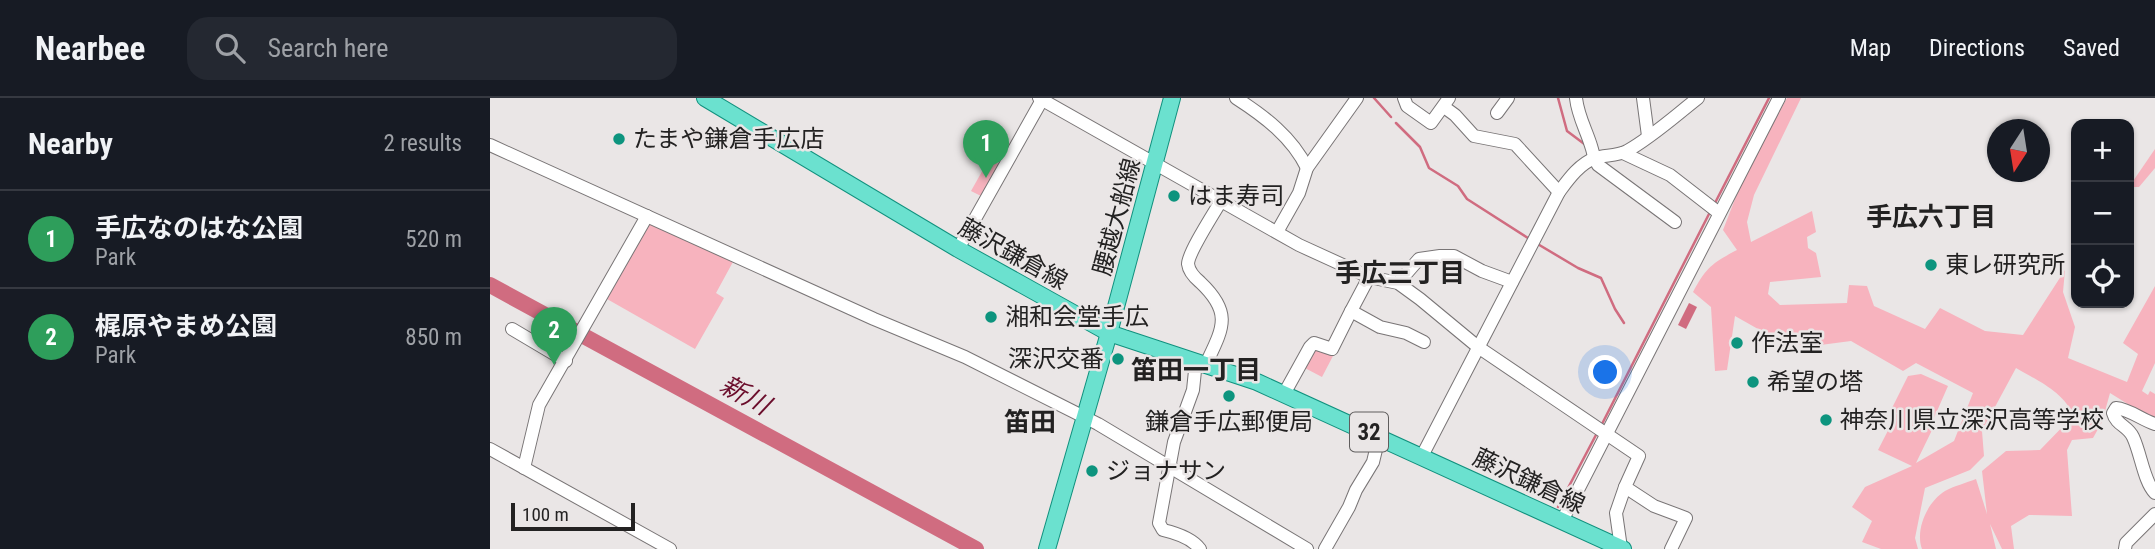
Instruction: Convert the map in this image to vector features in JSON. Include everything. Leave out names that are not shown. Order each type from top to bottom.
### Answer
[{"type":"main road","name":"藤沢鎌倉線","points":[[705,98],[958,249],[1109,333],[1257,382],[1614,547]]},
{"type":"main road","name":"腰越大船線","points":[[1047,549],[1172,98]]},
{"type":"street","points":[[958,249],[1041,98],[1299,245],[1369,277],[1398,284],[1478,347],[1639,456],[1616,513],[1614,547]]},
{"type":"street","points":[[1236,98],[1265,117],[1298,152],[1307,168]]},
{"type":"street","points":[[1277,232],[1299,194],[1307,168],[1357,98]]},
{"type":"street","points":[[1404,98],[1407,106],[1431,123],[1446,103],[1474,136],[1515,144],[1559,192]]},
{"type":"street","points":[[1497,113],[1508,98]]},
{"type":"street","points":[[1576,98],[1578,111],[1598,165],[1675,222]]},
{"type":"street","points":[[1643,98],[1648,136]]},
{"type":"street","points":[[1422,456],[1559,192],[1582,165],[1594,158],[1623,153],[1698,98]]},
{"type":"street","points":[[1562,521],[1779,98]]},
{"type":"street","points":[[490,145],[874,319],[965,357],[1083,417],[1307,549]]},
{"type":"street","points":[[1623,153],[1670,176],[1719,213]]},
{"type":"street","points":[[1200,549],[1196,543],[1159,526],[1174,442],[1201,363],[1220,336],[1223,320],[1214,296],[1189,271],[1189,259],[1221,201]]},
{"type":"street","points":[[524,468],[539,405],[648,216]]},
{"type":"street","points":[[1398,284],[1419,259],[1448,255],[1512,282]]},
{"type":"street","points":[[1284,394],[1310,347],[1314,344],[1332,349],[1369,277]]},
{"type":"street","points":[[1351,311],[1380,327],[1406,333],[1424,342]]},
{"type":"street","points":[[512,329],[566,361]]},
{"type":"street","points":[[2155,424],[2121,408],[2116,408],[2113,413],[2114,418],[2132,433],[2141,454],[2148,485],[2155,494]]},
{"type":"street","points":[[1325,549],[1373,462],[1379,437]]},
{"type":"street","points":[[490,449],[670,549]]},
{"type":"street","points":[[1625,488],[1654,506],[1686,518],[1671,549]]},
{"type":"street","points":[[2124,549],[2126,543],[2155,514]]},
{"type":"shaded area","points":[[1787,98],[1801,98],[1754,195],[1747,222],[1751,242],[1812,211],[1816,232],[1807,237],[1808,248],[1816,253],[1821,277],[1770,282],[1768,294],[1780,305],[1847,303],[1849,285],[1867,286],[1874,306],[1925,329],[1940,308],[1985,331],[2023,335],[2065,270],[2063,292],[2075,327],[2068,358],[2127,382],[2138,354],[2123,343],[2155,286],[2155,363],[2142,391],[2148,395],[2150,391],[2155,394],[2155,421],[2110,393],[2102,422],[2093,438],[2072,440],[2067,450],[2072,516],[2029,515],[2011,526],[2014,549],[2002,549],[1990,524],[1996,549],[1922,549],[1921,525],[1928,509],[1939,496],[1949,489],[1976,479],[1987,514],[1982,471],[2006,451],[2040,450],[2073,416],[2057,393],[2016,368],[1982,431],[1984,456],[1970,470],[1925,488],[1915,538],[1918,549],[1881,549],[1862,542],[1872,521],[1852,507],[1865,487],[1912,466],[1878,450],[1897,413],[1891,410],[1908,376],[1921,374],[1948,386],[1930,427],[1933,428],[1916,463],[1954,441],[1973,393],[1916,363],[1903,371],[1851,341],[1805,347],[1758,329],[1735,316],[1727,370],[1715,371],[1711,307],[1693,292],[1710,267],[1737,250],[1723,230],[1744,176]]},
{"type":"shaded area","points":[[2155,149],[2155,168],[2139,187],[2134,187],[2134,180]]},
{"type":"shaded area","points":[[989,159],[1001,165],[983,197],[971,191]]},
{"type":"shaded area","points":[[652,223],[734,260],[716,293],[724,298],[695,349],[607,299]]},
{"type":"shaded area","points":[[1689,303],[1697,307],[1686,329],[1678,325]]},
{"type":"shaded area","points":[[1313,347],[1334,354],[1322,377],[1301,366]]},
{"type":"waterway","points":[[1374,98],[1391,117]]},
{"type":"waterway","points":[[1558,98],[1567,131],[1587,146]]},
{"type":"waterway","points":[[1715,203],[1769,98]]},
{"type":"waterway","points":[[1396,123],[1420,147],[1429,168],[1458,186],[1467,199],[1531,240]]},
{"type":"waterway","points":[[1602,424],[1710,212]]},
{"type":"waterway","points":[[1536,243],[1601,278],[1624,323]]},
{"type":"waterway","name":"新川","points":[[490,285],[976,549]]},
{"type":"waterway","points":[[1558,507],[1597,433]]},
{"type":"place","name":"たまや鎌倉手広店","points":[[619,139]]},
{"type":"place","name":"手広なのはな公園","points":[[986,178]]},
{"type":"place","name":"はま寿司","points":[[1174,196]]},
{"type":"place","name":"東レ研究所","points":[[1931,265]]},
{"type":"place","name":"湘和会堂手広","points":[[991,317]]},
{"type":"place","name":"作法室","points":[[1737,343]]},
{"type":"place","name":"深沢交番","points":[[1118,359]]},
{"type":"place","name":"梶原やまめ公園","points":[[554,365]]},
{"type":"place","name":"希望の塔","points":[[1753,382]]},
{"type":"place","name":"鎌倉手広郵便局","points":[[1229,396]]},
{"type":"place","name":"神奈川県立深沢高等学校","points":[[1826,420]]},
{"type":"place","name":"ジョナサン","points":[[1092,471]]},
{"type":"district","name":"手広六丁目","points":[[1931,217]]},
{"type":"district","name":"手広三丁目","points":[[1400,273]]},
{"type":"district","name":"笛田一丁目","points":[[1196,370]]},
{"type":"district","name":"笛田","points":[[1030,422]]}]
